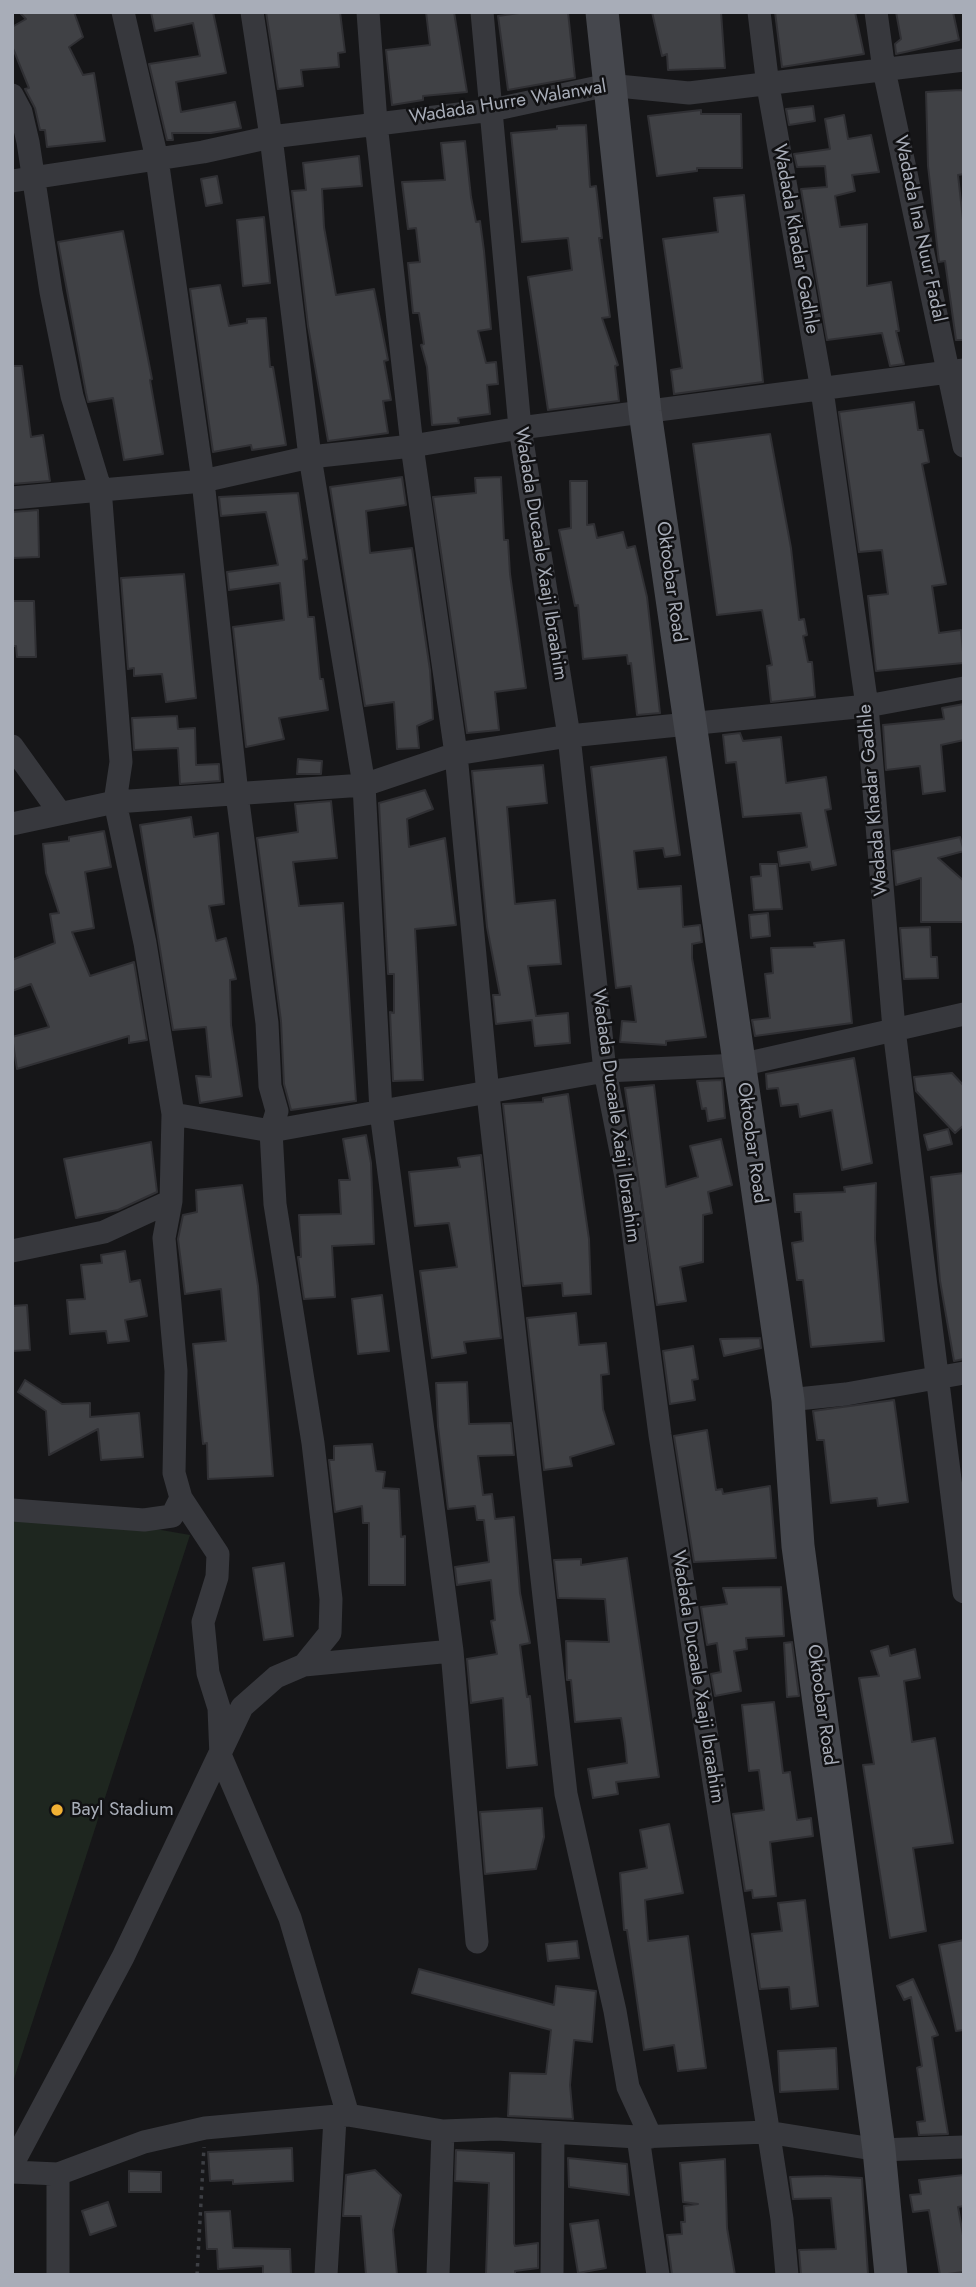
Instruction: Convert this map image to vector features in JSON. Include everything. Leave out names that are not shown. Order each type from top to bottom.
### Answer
[{"type":"street","points":[[123,12],[157,159],[203,481],[237,794],[267,1023],[270,1086],[277,1111],[271,1131],[275,1204],[313,1443],[332,1625],[321,1646],[304,1665]]},
{"type":"street","points":[[252,12],[271,137],[310,457],[364,785],[381,1112],[453,1651],[477,1942]]},
{"type":"street","points":[[368,12],[376,123],[412,446],[456,754],[488,1094],[566,1794],[615,2011],[628,2087],[645,2137],[658,2275]]},
{"type":"street","name":"Wadada Ducaale Xaaji Ibraahim","points":[[482,12],[520,428],[569,736],[605,1071],[625,1177],[660,1435],[782,2219],[787,2275]]},
{"type":"street","name":"Oktoobar Road","points":[[602,12],[645,412],[788,1400],[797,1546],[879,2150],[891,2275]]},
{"type":"street","name":"Wadada Khadar Gadhle","points":[[759,12],[768,86],[822,390],[867,706],[894,1029],[964,1592]]},
{"type":"street","name":"Wadada Ina Nuur Fadal","points":[[876,12],[884,70],[957,371],[964,446]]},
{"type":"street","name":"Wadada Hurre Walanwal","points":[[23,180],[157,159],[271,137],[492,110],[608,85],[689,93],[768,86],[964,60]]},
{"type":"street","points":[[12,95],[21,112],[23,180],[51,292],[72,396],[100,488],[121,762],[115,802],[150,969],[173,1114],[171,1201],[164,1238],[176,1371],[174,1473],[181,1498],[218,1554],[217,1577],[203,1622],[208,1673],[219,1708],[220,1758],[290,1918],[342,2117],[327,2275]]},
{"type":"street","points":[[12,498],[100,488],[203,481],[310,457],[412,446],[520,428],[957,371]]},
{"type":"street","points":[[12,824],[115,802],[364,785],[456,754],[569,736],[867,706],[964,688]]},
{"type":"street","points":[[12,746],[60,813]]},
{"type":"street","points":[[173,1114],[271,1131],[605,1071],[740,1065],[964,1014]]},
{"type":"street","points":[[12,1251],[104,1232],[171,1201]]},
{"type":"street","points":[[788,1400],[846,1394],[964,1373]]},
{"type":"street","points":[[12,1510],[144,1520],[172,1516],[181,1498]]},
{"type":"street","points":[[12,2165],[117,1969],[220,1758],[242,1707],[276,1677],[304,1665],[453,1651]]},
{"type":"street","points":[[12,2172],[58,2174],[144,2142],[205,2128],[342,2117],[443,2131],[496,2129],[645,2137],[767,2132],[879,2150],[964,2147]]},
{"type":"street","points":[[438,2275],[443,2131]]},
{"type":"street","points":[[552,2275],[553,2133]]},
{"type":"street","points":[[58,2174],[58,2275]]},
{"type":"path","points":[[197,2275],[205,2128]]},
{"type":"shaded area","name":"Bayl Stadium","points":[[12,1504],[190,1535],[12,2085]]},
{"type":"building","points":[[19,12],[74,12],[83,37],[69,47],[83,75],[94,73],[105,141],[47,147],[45,130],[40,130],[35,108],[25,89],[29,88],[12,46],[12,27],[26,19]]},
{"type":"building","points":[[151,12],[213,12],[226,73],[176,82],[181,112],[235,102],[241,128],[211,133],[172,133],[173,140],[167,140],[149,64],[200,56],[193,23],[155,31]]},
{"type":"building","points":[[266,12],[340,12],[345,52],[338,53],[339,67],[301,70],[303,86],[278,89]]},
{"type":"building","points":[[426,12],[454,12],[467,92],[423,96],[423,100],[392,105],[386,50],[430,45]]},
{"type":"building","points":[[526,12],[568,12],[575,78],[508,90],[498,16]]},
{"type":"building","points":[[652,12],[721,12],[725,68],[668,70],[667,54],[662,56]]},
{"type":"building","points":[[775,12],[855,12],[864,54],[782,67]]},
{"type":"building","points":[[896,12],[953,12],[959,40],[896,54],[895,44],[901,39]]},
{"type":"building","points":[[964,91],[964,174],[958,175],[964,229],[964,340],[956,340],[945,261],[939,262],[938,254],[928,166],[926,92]]},
{"type":"building","points":[[813,106],[815,121],[789,125],[786,109]]},
{"type":"building","points":[[701,110],[701,114],[741,114],[742,168],[697,168],[697,171],[657,176],[648,116]]},
{"type":"building","points":[[844,115],[848,139],[871,135],[879,172],[852,175],[855,191],[835,196],[840,227],[867,224],[867,286],[891,282],[899,331],[896,331],[904,364],[890,366],[882,333],[827,340],[801,189],[827,187],[825,166],[797,167],[794,154],[830,149],[825,119]]},
{"type":"building","points":[[586,125],[590,187],[596,186],[602,238],[599,238],[610,317],[602,318],[618,365],[615,366],[619,401],[548,410],[528,277],[572,270],[568,238],[522,242],[511,133]]},
{"type":"building","points":[[465,141],[471,197],[476,222],[480,221],[491,329],[478,331],[486,363],[496,362],[498,384],[487,385],[490,414],[458,418],[459,423],[432,425],[427,367],[421,345],[424,344],[419,313],[413,313],[408,263],[420,262],[416,228],[408,229],[402,182],[445,180],[441,143]]},
{"type":"building","points":[[359,156],[362,186],[322,189],[324,227],[336,295],[374,289],[388,360],[384,361],[391,400],[383,401],[388,433],[328,441],[308,326],[292,191],[306,190],[303,163]]},
{"type":"building","points":[[217,176],[222,203],[206,206],[201,179]]},
{"type":"building","points":[[744,195],[763,382],[674,394],[671,370],[682,368],[663,239],[718,232],[714,198]]},
{"type":"building","points":[[264,217],[270,283],[243,286],[237,220]]},
{"type":"building","points":[[123,231],[152,379],[150,380],[163,454],[124,460],[113,398],[88,402],[58,242]]},
{"type":"building","points":[[220,285],[229,326],[247,323],[247,319],[266,318],[270,367],[273,367],[286,445],[252,450],[251,445],[213,452],[190,289]]},
{"type":"building","points":[[12,366],[22,366],[31,437],[43,435],[50,481],[12,484]]},
{"type":"building","points":[[914,402],[918,430],[923,430],[929,462],[922,464],[946,584],[932,586],[939,633],[961,630],[964,663],[876,671],[868,596],[888,594],[882,550],[859,552],[839,412]]},
{"type":"building","points":[[770,434],[791,548],[799,620],[804,619],[807,635],[803,636],[808,662],[812,662],[815,697],[771,702],[767,666],[772,665],[762,610],[717,615],[693,444]]},
{"type":"building","points":[[402,477],[406,505],[366,511],[370,553],[412,548],[430,670],[433,719],[417,726],[419,748],[397,749],[394,702],[365,706],[330,487]]},
{"type":"building","points":[[501,477],[504,540],[508,540],[510,574],[526,688],[495,692],[499,730],[467,733],[433,497],[476,493],[475,478]]},
{"type":"building","points":[[570,481],[587,481],[587,525],[594,524],[597,538],[623,532],[627,548],[635,546],[647,597],[660,713],[637,715],[631,663],[628,664],[627,655],[583,659],[578,605],[575,606],[559,530],[571,528]]},
{"type":"building","points":[[298,493],[307,559],[303,560],[308,617],[314,617],[320,679],[323,679],[328,710],[279,718],[284,739],[246,747],[233,627],[284,620],[280,583],[229,590],[227,572],[278,565],[266,512],[221,516],[219,497]]},
{"type":"building","points":[[38,510],[39,557],[12,558],[12,512]]},
{"type":"building","points":[[184,574],[196,698],[166,702],[162,674],[134,676],[134,668],[128,669],[121,578]]},
{"type":"building","points":[[12,601],[34,601],[36,657],[17,657],[16,646],[12,646]]},
{"type":"building","points":[[964,704],[964,740],[941,745],[945,791],[923,794],[920,766],[886,770],[883,725],[944,719],[942,708]]},
{"type":"building","points":[[177,716],[178,729],[195,728],[196,765],[219,764],[220,781],[180,784],[178,748],[134,750],[132,718]]},
{"type":"building","points":[[740,733],[743,741],[781,737],[786,783],[826,777],[831,809],[825,810],[836,865],[812,870],[810,862],[780,866],[778,852],[807,847],[801,813],[743,817],[736,762],[726,763],[723,735]]},
{"type":"building","points":[[666,757],[680,855],[665,857],[663,848],[634,851],[638,889],[681,886],[683,927],[700,925],[702,942],[692,944],[692,958],[706,1037],[666,1041],[666,1045],[620,1042],[622,1021],[636,1022],[631,986],[616,988],[591,767]]},
{"type":"building","points":[[298,759],[322,761],[321,774],[297,774]]},
{"type":"building","points":[[543,765],[547,803],[507,807],[515,904],[555,900],[561,964],[528,966],[536,1016],[568,1013],[570,1043],[535,1046],[532,1020],[496,1024],[493,995],[500,995],[487,927],[472,771]]},
{"type":"building","points":[[425,790],[433,809],[407,819],[409,847],[445,838],[456,925],[415,929],[423,1080],[393,1081],[390,1012],[394,1013],[394,974],[388,974],[379,803]]},
{"type":"building","points":[[331,801],[337,858],[293,862],[299,906],[343,903],[356,1101],[291,1110],[284,1084],[281,1021],[257,838],[298,832],[295,804]]},
{"type":"building","points":[[191,817],[194,837],[218,833],[224,904],[209,906],[216,941],[226,938],[236,979],[230,980],[231,1025],[242,1096],[200,1103],[196,1076],[211,1077],[206,1027],[173,1030],[140,825]]},
{"type":"building","points":[[104,831],[111,867],[85,872],[94,928],[72,932],[90,976],[134,962],[147,1040],[129,1043],[129,1036],[17,1069],[12,1037],[49,1027],[31,984],[12,991],[12,960],[55,943],[50,914],[59,913],[46,873],[43,844],[69,841],[69,837]]},
{"type":"building","points":[[960,837],[964,851],[938,858],[964,881],[964,922],[921,922],[921,878],[896,885],[893,851]]},
{"type":"building","points":[[760,864],[777,864],[782,909],[754,910],[751,877],[761,876]]},
{"type":"building","points":[[768,913],[770,936],[751,938],[749,915]]},
{"type":"building","points":[[930,927],[931,957],[937,957],[938,978],[904,979],[900,928]]},
{"type":"building","points":[[844,940],[852,1023],[755,1036],[752,1020],[770,1018],[765,974],[773,973],[771,948],[815,947],[814,943]]},
{"type":"building","points":[[854,1058],[872,1163],[842,1170],[832,1110],[800,1117],[798,1104],[781,1106],[778,1088],[767,1089],[766,1074]]},
{"type":"building","points":[[952,1073],[964,1086],[964,1125],[955,1133],[916,1091],[914,1077]]},
{"type":"building","points":[[722,1080],[725,1118],[708,1121],[706,1108],[702,1109],[697,1081]]},
{"type":"building","points":[[654,1085],[666,1187],[698,1177],[690,1146],[721,1139],[732,1185],[708,1192],[712,1213],[703,1215],[703,1262],[680,1267],[686,1301],[657,1305],[625,1088]]},
{"type":"building","points":[[568,1094],[589,1239],[591,1294],[563,1296],[562,1283],[523,1286],[503,1104],[543,1102],[543,1098]]},
{"type":"building","points":[[948,1129],[952,1144],[928,1150],[924,1135]]},
{"type":"building","points":[[366,1135],[371,1163],[374,1244],[332,1246],[335,1297],[304,1299],[298,1257],[301,1257],[299,1215],[341,1214],[339,1180],[350,1180],[343,1139]]},
{"type":"building","points":[[151,1142],[157,1192],[118,1210],[76,1218],[64,1159]]},
{"type":"building","points":[[481,1155],[501,1338],[464,1342],[466,1353],[432,1358],[420,1271],[457,1267],[449,1223],[415,1226],[409,1172],[460,1167],[458,1158]]},
{"type":"building","points":[[964,1173],[964,1359],[954,1361],[940,1281],[931,1177]]},
{"type":"building","points":[[876,1183],[875,1239],[884,1341],[811,1347],[803,1280],[797,1280],[792,1243],[803,1241],[801,1212],[795,1212],[794,1194],[845,1192],[844,1187]]},
{"type":"building","points":[[242,1185],[258,1286],[273,1476],[208,1479],[207,1443],[203,1444],[193,1344],[226,1341],[221,1289],[185,1294],[178,1239],[183,1215],[197,1212],[196,1190]]},
{"type":"building","points":[[125,1251],[130,1282],[140,1280],[147,1316],[125,1320],[129,1341],[108,1343],[106,1331],[70,1334],[67,1300],[85,1299],[81,1265],[102,1263],[101,1255]]},
{"type":"building","points":[[382,1295],[389,1351],[358,1354],[352,1299]]},
{"type":"building","points":[[27,1305],[30,1350],[12,1351],[12,1306]]},
{"type":"building","points":[[576,1313],[579,1345],[606,1343],[609,1374],[601,1375],[603,1409],[614,1444],[570,1457],[572,1466],[544,1470],[527,1318]]},
{"type":"building","points":[[760,1338],[761,1348],[724,1356],[720,1339]]},
{"type":"building","points":[[693,1346],[698,1379],[692,1380],[695,1400],[670,1404],[663,1351]]},
{"type":"building","points":[[25,1380],[62,1404],[90,1403],[90,1417],[139,1413],[143,1457],[101,1460],[98,1429],[49,1455],[46,1411],[18,1392]]},
{"type":"building","points":[[467,1382],[469,1424],[511,1423],[514,1455],[478,1456],[483,1495],[492,1494],[495,1519],[514,1517],[520,1593],[530,1643],[520,1645],[527,1697],[530,1696],[537,1765],[507,1768],[503,1698],[471,1703],[467,1659],[497,1654],[491,1621],[495,1620],[491,1580],[457,1585],[455,1567],[489,1562],[484,1520],[477,1520],[475,1506],[448,1509],[436,1383]]},
{"type":"building","points":[[894,1400],[908,1502],[878,1506],[877,1498],[831,1503],[824,1440],[817,1440],[813,1411]]},
{"type":"building","points":[[707,1430],[716,1490],[722,1489],[723,1494],[770,1486],[776,1558],[694,1562],[674,1436]]},
{"type":"building","points":[[372,1444],[376,1471],[385,1472],[383,1488],[399,1489],[401,1537],[405,1536],[405,1585],[369,1585],[369,1523],[363,1523],[362,1506],[335,1512],[329,1460],[334,1460],[334,1446]]},
{"type":"building","points":[[627,1558],[659,1777],[616,1782],[618,1794],[593,1798],[588,1769],[627,1763],[621,1718],[575,1722],[571,1680],[567,1680],[566,1641],[609,1642],[605,1599],[558,1598],[554,1560],[581,1559],[581,1565]]},
{"type":"building","points":[[284,1563],[293,1636],[264,1640],[253,1568]]},
{"type":"building","points":[[781,1587],[784,1636],[746,1638],[747,1649],[734,1651],[741,1691],[715,1696],[711,1674],[721,1672],[717,1643],[707,1645],[701,1607],[727,1604],[723,1588]]},
{"type":"building","points":[[792,1642],[799,1696],[787,1697],[784,1643]]},
{"type":"building","points":[[888,1646],[890,1656],[915,1649],[920,1678],[904,1681],[912,1742],[935,1738],[953,1843],[913,1848],[926,1931],[890,1938],[863,1765],[874,1764],[859,1678],[879,1676],[871,1651]]},
{"type":"building","points":[[774,1702],[783,1773],[790,1772],[797,1820],[811,1818],[813,1836],[770,1842],[776,1896],[753,1898],[752,1890],[745,1891],[733,1814],[764,1810],[759,1770],[749,1771],[742,1705]]},
{"type":"building","points":[[542,1808],[544,1837],[536,1869],[485,1874],[480,1812]]},
{"type":"building","points":[[669,1824],[683,1893],[645,1900],[648,1941],[688,1936],[706,2068],[678,2071],[674,2045],[644,2050],[627,1930],[624,1930],[620,1873],[647,1868],[640,1830]]},
{"type":"building","points":[[805,1900],[818,2006],[791,2009],[789,1987],[760,1989],[752,1934],[782,1931],[778,1903]]},
{"type":"building","points":[[964,1940],[964,2030],[956,2031],[939,1945]]},
{"type":"building","points":[[577,1941],[579,1958],[548,1961],[546,1944]]},
{"type":"building","points":[[419,1969],[554,2005],[556,1986],[596,1991],[592,2042],[574,2040],[570,2085],[573,2119],[508,2116],[510,2073],[546,2074],[551,2030],[412,1993]]},
{"type":"building","points":[[913,1979],[938,2035],[932,2037],[948,2134],[919,2135],[917,2122],[925,2121],[917,2068],[922,2066],[911,1997],[904,2000],[897,1986]]},
{"type":"building","points":[[836,2048],[838,2089],[780,2092],[778,2051]]},
{"type":"building","points":[[292,2148],[293,2181],[233,2184],[233,2180],[210,2181],[208,2152]]},
{"type":"building","points":[[456,2150],[514,2153],[514,2243],[515,2246],[538,2243],[538,2268],[515,2271],[515,2275],[486,2274],[489,2183],[455,2181]]},
{"type":"building","points":[[568,2158],[627,2164],[629,2195],[569,2187]]},
{"type":"building","points":[[725,2159],[727,2228],[735,2275],[672,2275],[667,2235],[682,2234],[681,2222],[685,2222],[684,2206],[698,2204],[683,2202],[680,2163]]},
{"type":"building","points":[[375,2170],[401,2195],[393,2230],[397,2275],[366,2275],[361,2216],[343,2216],[346,2175]]},
{"type":"building","points":[[129,2171],[161,2172],[161,2192],[129,2192]]},
{"type":"building","points":[[964,2175],[964,2206],[958,2207],[964,2241],[964,2272],[940,2275],[929,2210],[913,2212],[910,2195],[921,2194],[919,2180]]},
{"type":"building","points":[[790,2177],[862,2178],[868,2275],[801,2275],[799,2250],[836,2249],[831,2198],[793,2199]]},
{"type":"building","points":[[108,2202],[116,2226],[90,2235],[82,2211]]},
{"type":"building","points":[[230,2211],[233,2248],[290,2249],[291,2275],[263,2275],[263,2266],[218,2269],[217,2249],[207,2249],[205,2212]]},
{"type":"building","points":[[598,2220],[606,2268],[578,2273],[570,2224]]},
{"type":"place","name":"Bayl Stadium","points":[[57,1810]]}]
